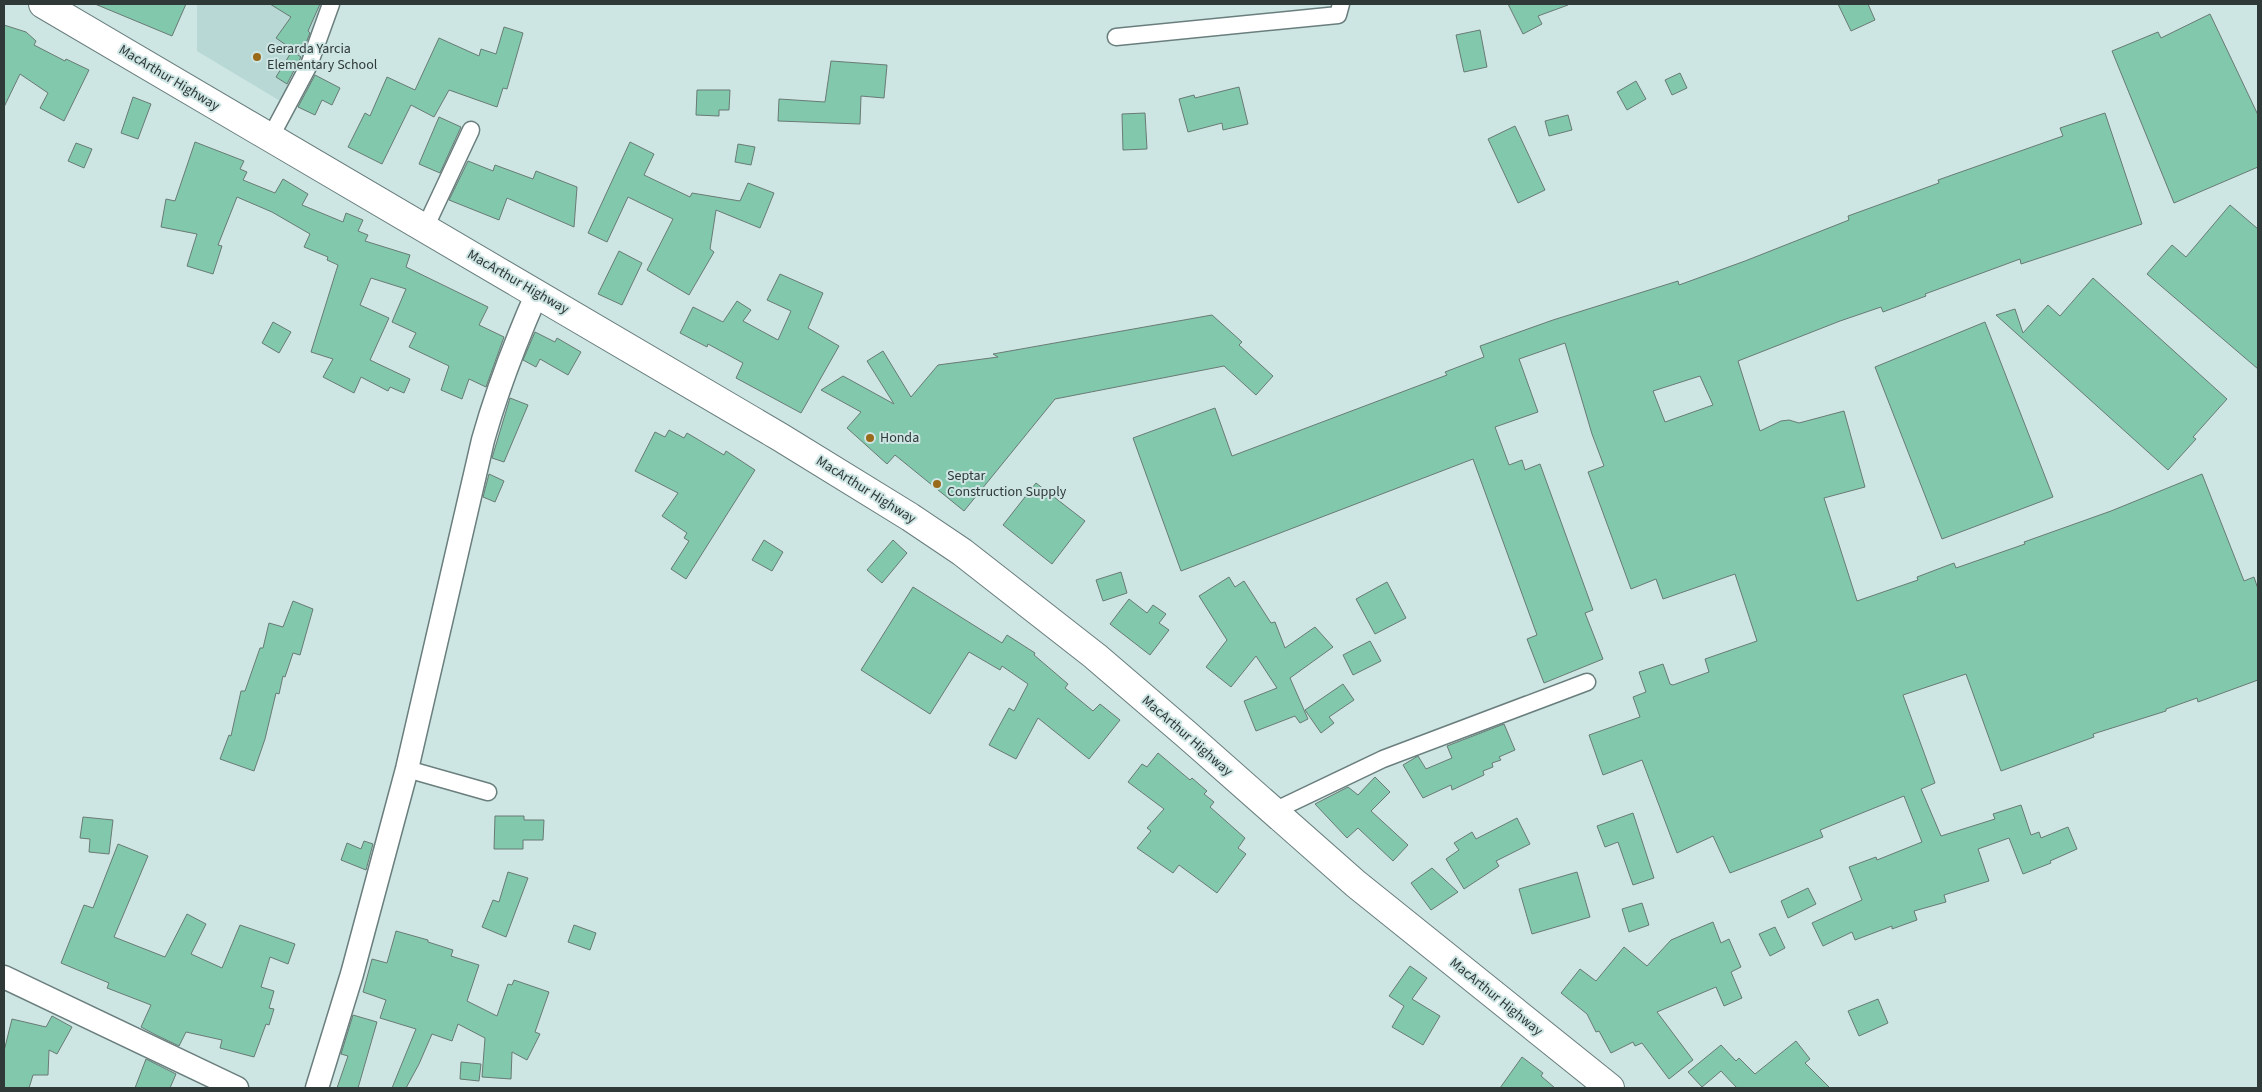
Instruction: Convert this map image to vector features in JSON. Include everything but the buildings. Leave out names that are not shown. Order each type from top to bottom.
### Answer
[{"type":"highway","name":"MacArthur Highway","points":[[43,4],[803,450],[962,552],[1009,587],[1102,662],[1356,884],[1610,1088]]},
{"type":"street","points":[[270,138],[309,65],[331,4]]},
{"type":"street","points":[[1116,37],[1338,15],[1341,4]]},
{"type":"street","points":[[426,228],[471,130]]},
{"type":"street","points":[[317,1088],[352,974],[406,769],[483,440],[492,409],[522,327],[537,293]]},
{"type":"street","points":[[1274,812],[1383,759],[1587,682]]},
{"type":"street","points":[[406,769],[488,792]]},
{"type":"street","points":[[4,977],[237,1088]]},
{"type":"shaded area","name":"Gerarda Yarcia Elementary School","points":[[197,4],[324,4],[307,62],[282,102],[197,51]]},
{"type":"place","name":"Gerarda Yarcia Elementary School","points":[[257,57]]},
{"type":"place","name":"Honda","points":[[870,438]]},
{"type":"place","name":"Septar Construction Supply","points":[[937,484]]}]
